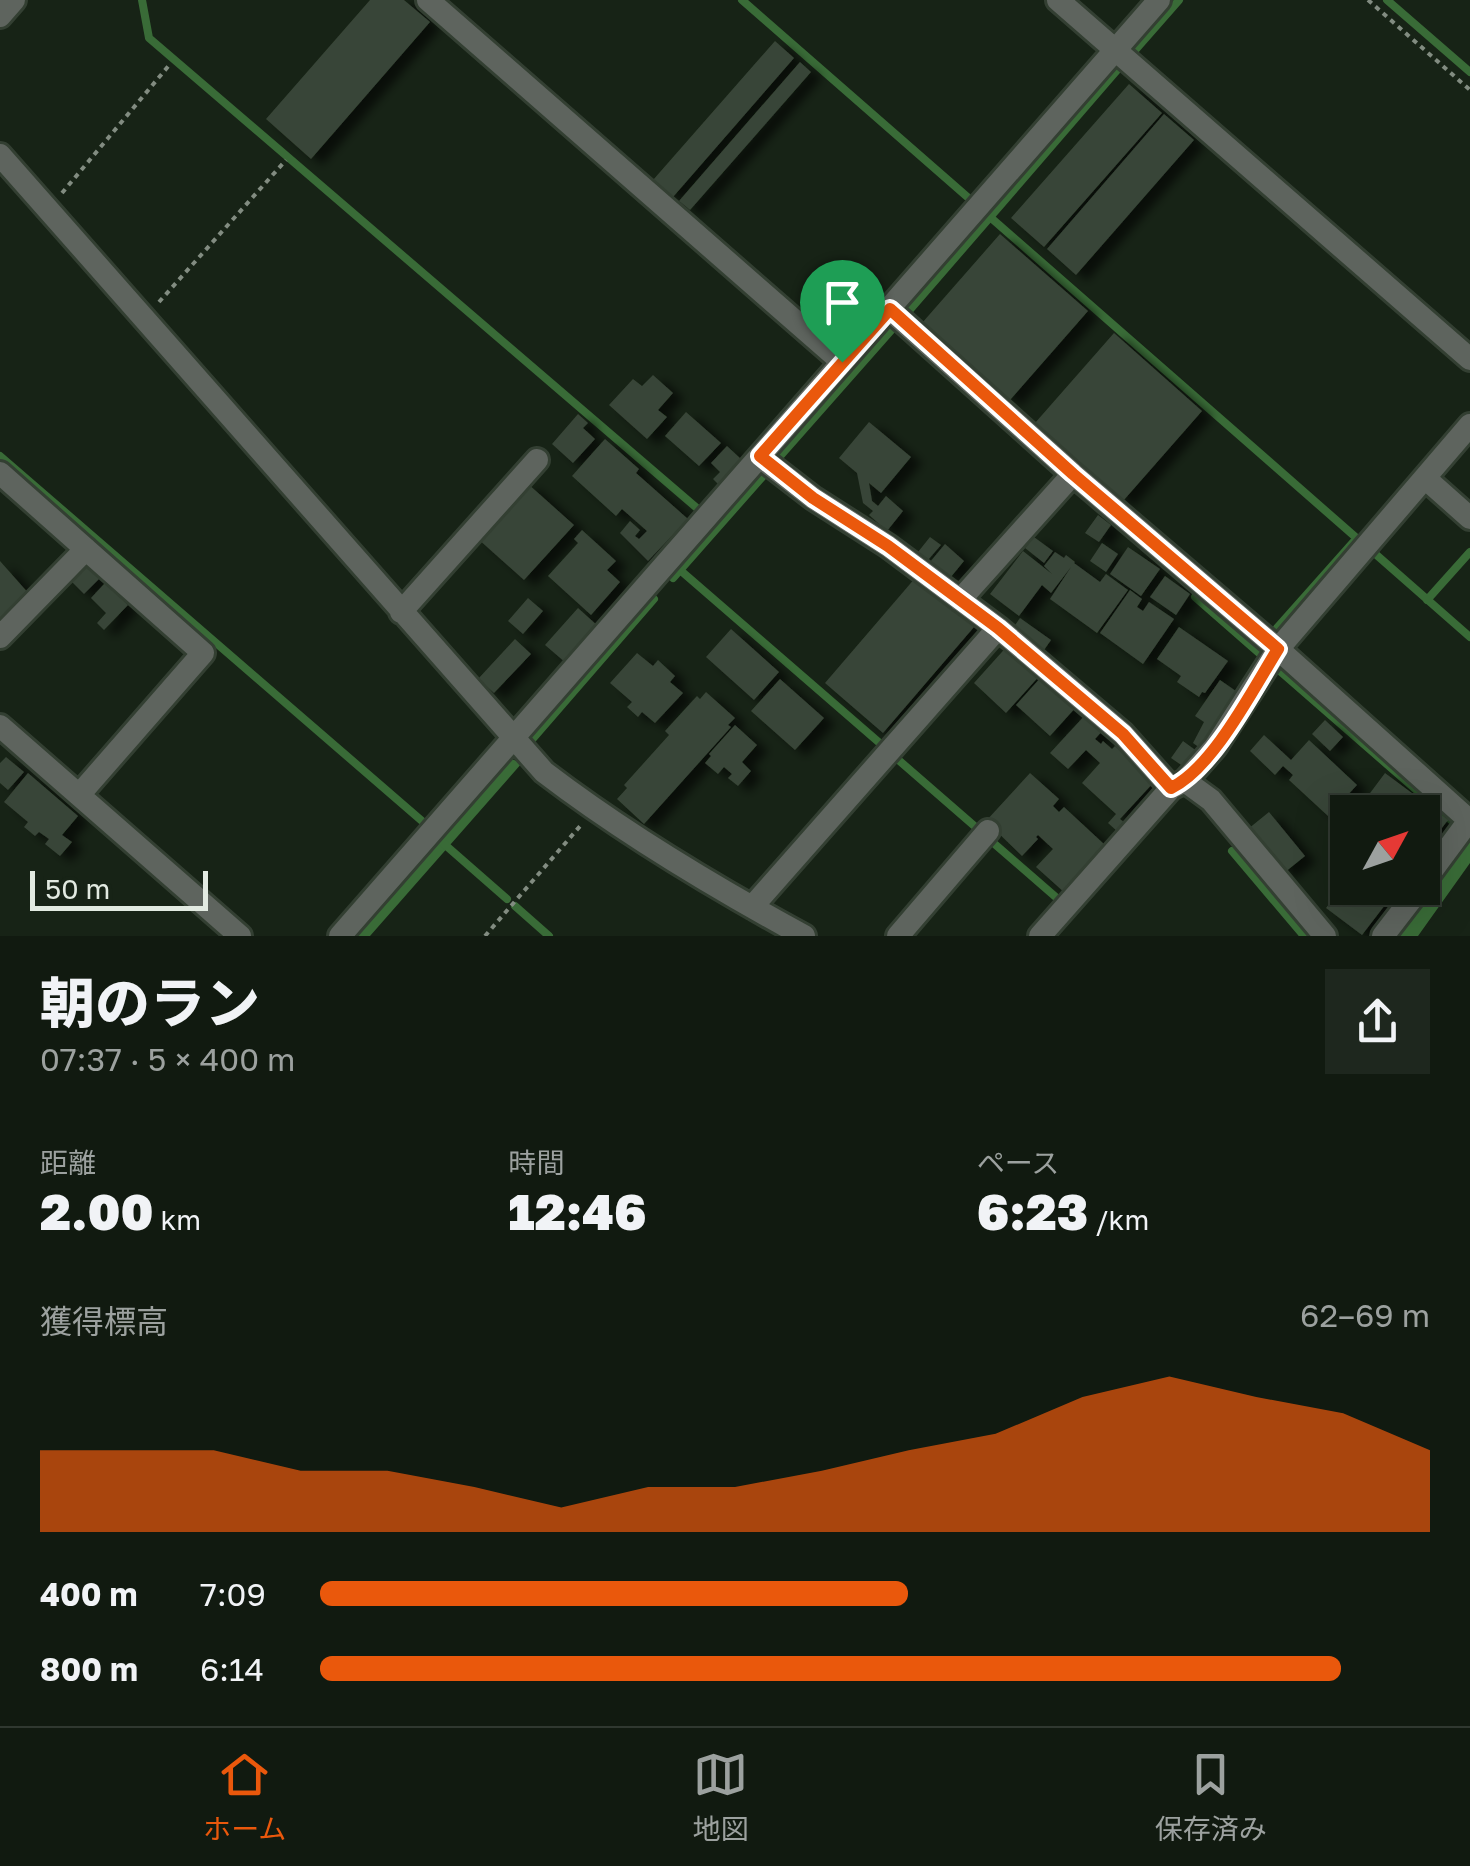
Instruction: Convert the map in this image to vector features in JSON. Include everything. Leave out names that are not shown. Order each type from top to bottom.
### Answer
[{"type":"street","points":[[0,16],[14,0]]},
{"type":"street","points":[[428,0],[842,362]]},
{"type":"street","points":[[1058,0],[1470,358]]},
{"type":"street","points":[[340,936],[1159,0]]},
{"type":"street","points":[[0,155],[544,772],[594,810],[804,936]]},
{"type":"street","points":[[890,309],[1470,820],[1440,860]]},
{"type":"street","points":[[1040,936],[1215,747],[1278,649],[1470,425]]},
{"type":"street","points":[[760,456],[998,628],[1178,784],[1211,800],[1325,936]]},
{"type":"street","points":[[401,612],[536,460]]},
{"type":"street","points":[[0,474],[203,653],[79,795]]},
{"type":"street","points":[[960,600],[1073,474]]},
{"type":"street","points":[[1425,478],[1470,518]]},
{"type":"street","points":[[0,637],[86,549]]},
{"type":"street","points":[[752,908],[998,628]]},
{"type":"street","points":[[0,726],[240,936]]},
{"type":"street","points":[[898,936],[988,830]]},
{"type":"street","points":[[1383,936],[1407,905]]},
{"type":"path","points":[[1368,0],[1470,90]]},
{"type":"path","points":[[48,210],[172,63]]},
{"type":"path","points":[[144,318],[286,160]]},
{"type":"path","points":[[485,936],[594,810]]},
{"type":"shaded area","points":[[509,758],[522,763],[370,936],[352,936]]},
{"type":"shaded area","points":[[1470,834],[1470,863],[1418,936],[1396,936],[1418,905],[1440,905],[1440,875]]},
{"type":"building","points":[[370,0],[404,0],[430,22],[311,159],[266,119]]},
{"type":"building","points":[[775,41],[794,58],[673,197],[653,180]]},
{"type":"building","points":[[800,62],[811,72],[690,210],[679,201]]},
{"type":"building","points":[[1129,84],[1162,113],[1044,247],[1011,218]]},
{"type":"building","points":[[1164,114],[1194,140],[1076,275],[1047,249]]},
{"type":"building","points":[[1000,234],[1088,311],[1010,400],[922,323]]},
{"type":"building","points":[[1114,333],[1202,411],[1123,501],[1035,423]]},
{"type":"building","points":[[653,375],[673,393],[658,410],[667,417],[647,439],[609,405],[633,379],[642,386]]},
{"type":"building","points":[[686,412],[721,443],[699,466],[665,436]]},
{"type":"building","points":[[578,414],[588,423],[583,428],[595,439],[573,463],[552,444]]},
{"type":"building","points":[[869,422],[911,457],[881,493],[869,483],[872,501],[878,506],[886,496],[903,511],[887,531],[869,515],[873,511],[863,503],[857,473],[839,458]]},
{"type":"building","points":[[605,439],[688,519],[648,561],[620,533],[630,521],[640,530],[635,536],[639,539],[647,531],[622,509],[616,516],[572,476]]},
{"type":"building","points":[[727,446],[741,459],[718,484],[713,479],[720,472],[711,463]]},
{"type":"building","points":[[527,483],[574,525],[524,580],[477,538]]},
{"type":"building","points":[[1098,515],[1111,525],[1099,542],[1085,533]]},
{"type":"building","points":[[582,530],[616,561],[607,570],[620,582],[591,615],[548,576],[578,543],[574,539]]},
{"type":"building","points":[[930,537],[941,545],[928,560],[918,552]]},
{"type":"building","points":[[1034,537],[1053,551],[1044,563],[1025,548]]},
{"type":"building","points":[[1102,543],[1118,554],[1106,572],[1090,561]]},
{"type":"building","points":[[945,544],[964,561],[950,578],[930,562]]},
{"type":"building","points":[[1128,547],[1160,569],[1141,596],[1110,574]]},
{"type":"building","points":[[1023,551],[1052,574],[1044,566],[1055,552],[1064,558],[1066,555],[1100,582],[1106,574],[1128,590],[1097,633],[1050,599],[1071,567],[1051,593],[1042,585],[1019,616],[990,594]]},
{"type":"building","points":[[0,561],[30,595],[0,622]]},
{"type":"building","points":[[82,561],[100,578],[84,594],[67,577]]},
{"type":"building","points":[[1165,576],[1190,594],[1176,615],[1150,597]]},
{"type":"building","points":[[916,577],[974,627],[883,733],[825,683]]},
{"type":"building","points":[[105,583],[128,605],[104,630],[97,623],[106,613],[91,598]]},
{"type":"building","points":[[1130,590],[1142,599],[1137,607],[1143,611],[1149,602],[1174,619],[1143,664],[1100,633]]},
{"type":"building","points":[[528,598],[543,611],[523,634],[508,621]]},
{"type":"building","points":[[578,608],[599,627],[566,663],[545,645]]},
{"type":"building","points":[[1020,618],[1051,640],[1044,650],[1013,628]]},
{"type":"building","points":[[1179,627],[1228,661],[1199,697],[1177,682],[1181,676],[1157,659]]},
{"type":"building","points":[[731,629],[779,672],[754,700],[706,657]]},
{"type":"building","points":[[515,639],[531,654],[494,693],[478,679]]},
{"type":"building","points":[[1010,643],[1042,673],[1006,713],[974,683]]},
{"type":"building","points":[[637,653],[653,666],[658,660],[675,676],[670,682],[683,693],[655,723],[642,712],[638,717],[627,707],[632,702],[610,683]]},
{"type":"building","points":[[1043,675],[1077,706],[1050,736],[1016,705]]},
{"type":"building","points":[[780,679],[824,718],[795,750],[751,711]]},
{"type":"building","points":[[1220,680],[1243,696],[1212,739],[1208,736],[1200,748],[1193,743],[1204,722],[1195,716]]},
{"type":"building","points":[[706,692],[735,718],[728,725],[731,727],[644,824],[617,799],[627,788],[624,785],[669,735],[665,731],[697,696],[700,699]]},
{"type":"building","points":[[1088,712],[1105,728],[1095,739],[1112,749],[1115,746],[1154,782],[1120,819],[1126,824],[1118,832],[1108,823],[1116,814],[1082,783],[1100,763],[1086,750],[1068,769],[1050,753]]},
{"type":"building","points":[[1325,720],[1343,737],[1330,751],[1312,734]]},
{"type":"building","points":[[735,725],[757,745],[742,762],[751,771],[738,786],[728,778],[732,774],[724,767],[718,774],[705,763]]},
{"type":"building","points":[[1264,735],[1291,760],[1309,740],[1357,785],[1348,795],[1330,795],[1328,816],[1289,780],[1293,775],[1283,766],[1275,775],[1250,751]]},
{"type":"building","points":[[1183,741],[1198,752],[1187,769],[1171,758]]},
{"type":"building","points":[[6,757],[24,772],[8,790],[0,783],[0,763]]},
{"type":"building","points":[[28,773],[78,816],[62,835],[72,842],[60,856],[45,844],[49,839],[39,832],[35,836],[24,827],[28,822],[4,802]]},
{"type":"building","points":[[1030,773],[1059,799],[1053,806],[1059,812],[1064,807],[1105,845],[1065,893],[1036,867],[1053,849],[1038,835],[1022,856],[986,821]]},
{"type":"building","points":[[1385,773],[1414,795],[1369,795]]},
{"type":"building","points":[[1269,812],[1305,856],[1284,873],[1248,829]]},
{"type":"building","points":[[1440,814],[1448,820],[1440,830]]},
{"type":"building","points":[[1330,903],[1385,905],[1362,935],[1326,908]]},
{"type":"waterway","points":[[142,0],[149,38],[698,509]]},
{"type":"waterway","points":[[742,0],[972,201]]},
{"type":"waterway","points":[[1136,49],[1179,0]]},
{"type":"waterway","points":[[1387,0],[1470,72]]},
{"type":"waterway","points":[[908,312],[1119,68]]},
{"type":"waterway","points":[[990,217],[1360,541]]},
{"type":"waterway","points":[[781,455],[894,327]]},
{"type":"waterway","points":[[0,456],[422,821]]},
{"type":"waterway","points":[[673,578],[764,475]]},
{"type":"waterway","points":[[1277,628],[1357,538]]},
{"type":"waterway","points":[[1372,551],[1470,637]]},
{"type":"waterway","points":[[1427,600],[1470,552]]},
{"type":"waterway","points":[[680,570],[882,745]]},
{"type":"waterway","points":[[1195,597],[1259,653]]},
{"type":"waterway","points":[[530,742],[654,599]]},
{"type":"waterway","points":[[1273,665],[1452,821]]},
{"type":"waterway","points":[[895,757],[979,830]]},
{"type":"waterway","points":[[990,840],[1058,899]]},
{"type":"waterway","points":[[443,843],[507,899]]},
{"type":"waterway","points":[[1232,851],[1304,936]]},
{"type":"waterway","points":[[515,906],[549,936]]},
{"type":"route","points":[[890,309],[1073,474],[1278,649],[1215,747],[1184,781],[1171,788],[1123,734],[998,628],[760,456],[842,362],[890,309]]}]
